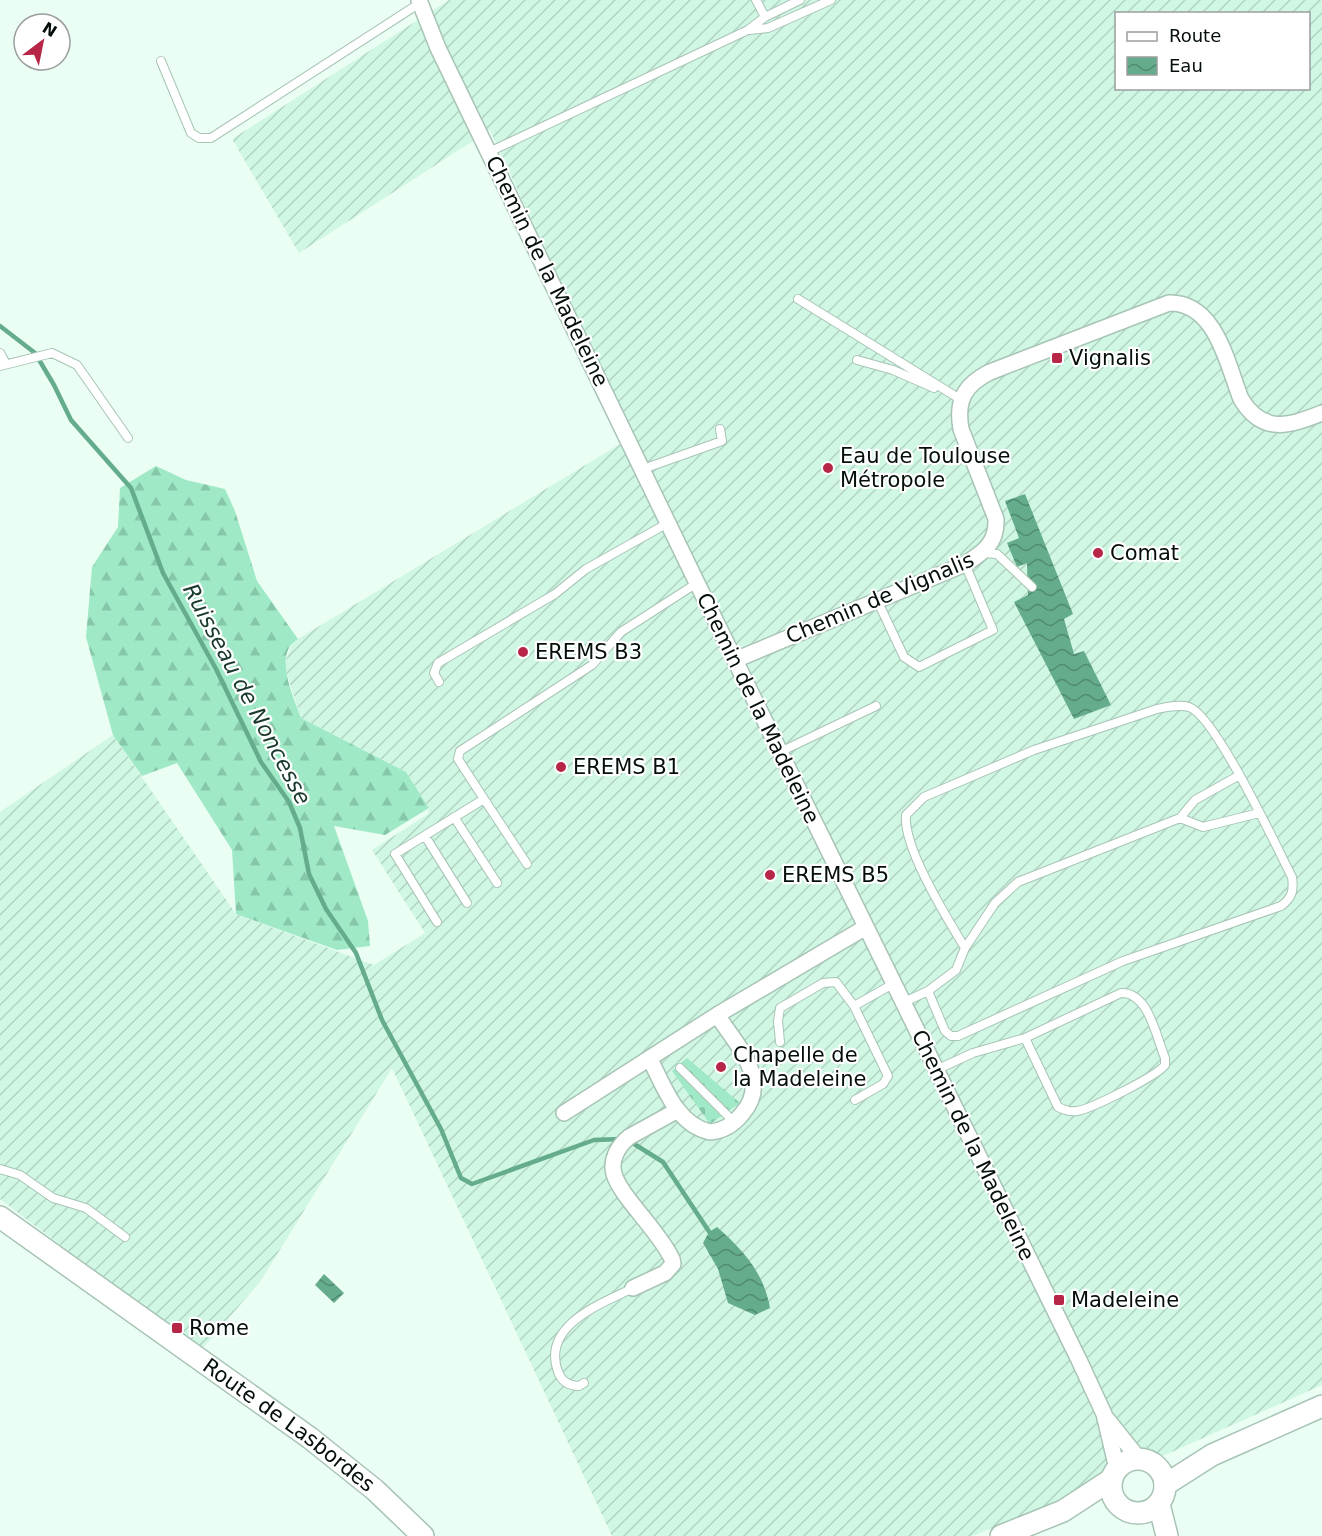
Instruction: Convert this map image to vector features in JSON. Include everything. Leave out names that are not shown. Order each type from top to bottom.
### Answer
[{"type":"street","name":"Chemin de la Madeleine","points":[[420,2],[438,48],[696,583],[1104,1414],[1155,1479]]},
{"type":"street","points":[[960,399],[970,385],[987,374],[1169,303],[1181,302],[1193,307],[1212,327],[1241,399],[1248,410],[1259,419],[1282,426],[1322,413]]},
{"type":"street","name":"Chemin de Vignalis","points":[[735,660],[965,564],[983,553],[992,543],[996,530],[996,519],[961,429],[958,414],[960,399]]},
{"type":"street","points":[[564,1113],[717,1015],[866,927]]},
{"type":"street","points":[[650,1059],[678,1110],[695,1128],[710,1132],[734,1122],[751,1100],[754,1076],[717,1015]]},
{"type":"street","points":[[633,1288],[665,1273],[673,1264],[650,1224],[619,1184],[613,1166],[615,1156],[622,1143],[629,1137],[678,1110]]},
{"type":"street","name":"Route de Lasbordes","points":[[0,1217],[310,1438],[375,1490],[423,1536]]},
{"type":"street","points":[[1155,1479],[1322,1406]]},
{"type":"street","name":"Chemin de la Madeleine","points":[[1104,1414],[1115,1474]]},
{"type":"street","points":[[1063,1511],[1115,1474],[1124,1463],[1155,1479]]},
{"type":"street","points":[[1115,1474],[1112,1495],[1116,1502],[1129,1512],[1137,1513],[1145,1512],[1155,1479]]},
{"type":"street","points":[[1155,1479],[1167,1536]]},
{"type":"street","points":[[1001,1536],[1063,1511],[1116,1502]]},
{"type":"street","points":[[1137,1513],[1157,1536]]},
{"type":"lane","points":[[756,0],[765,17]]},
{"type":"lane","points":[[489,152],[748,30],[765,17],[800,0]]},
{"type":"lane","points":[[748,30],[768,28],[831,0]]},
{"type":"lane","points":[[160,61],[191,133],[199,138],[211,138],[420,2]]},
{"type":"lane","points":[[798,298],[960,399]]},
{"type":"lane","points":[[0,353],[3,365],[52,353],[77,365],[128,438]]},
{"type":"lane","points":[[858,360],[893,370],[960,399]]},
{"type":"lane","points":[[643,469],[722,441],[720,429]]},
{"type":"lane","points":[[438,682],[434,673],[438,663],[555,594],[586,569],[668,523]]},
{"type":"lane","points":[[983,553],[997,554],[1032,587]]},
{"type":"lane","points":[[876,600],[904,657],[920,667],[993,630],[965,564]]},
{"type":"lane","points":[[527,864],[458,759],[460,750],[592,665],[621,632],[696,583]]},
{"type":"lane","points":[[780,752],[876,706]]},
{"type":"lane","points":[[928,991],[945,1031],[951,1036],[958,1036],[1123,961],[1281,906],[1290,899],[1293,889],[1292,877],[1259,813],[1204,718],[1190,707],[1173,706],[1110,723],[1034,750],[924,797],[906,815],[909,838],[940,906],[965,948]]},
{"type":"lane","points":[[902,1003],[928,991],[956,970],[965,948],[995,903],[1018,882],[1180,818],[1195,800],[1238,776]]},
{"type":"lane","points":[[438,922],[395,854],[484,799]]},
{"type":"lane","points":[[1180,818],[1192,825],[1203,827],[1259,813]]},
{"type":"lane","points":[[454,817],[497,884]]},
{"type":"lane","points":[[425,836],[467,903]]},
{"type":"lane","points":[[780,1042],[778,1021],[780,1008],[823,983],[836,982],[854,1006],[888,1076],[883,1084],[855,1100]]},
{"type":"lane","points":[[854,1006],[894,984]]},
{"type":"lane","points":[[936,1070],[973,1053],[1025,1038],[1121,993],[1130,992],[1142,1001],[1165,1058],[1165,1065],[1154,1076],[1081,1110],[1066,1111],[1059,1107],[1025,1038]]},
{"type":"lane","points":[[680,1068],[734,1122]]},
{"type":"lane","points":[[0,1169],[20,1175],[53,1198],[86,1208],[125,1237]]},
{"type":"lane","points":[[584,1383],[579,1386],[568,1384],[558,1374],[556,1353],[562,1334],[574,1320],[633,1288]]},
{"type":"shaded area","points":[[449,0],[1322,0],[1322,1385],[1165,1455],[973,1536],[612,1536],[392,1068],[260,1282],[200,1351],[0,1199],[0,812],[113,735],[236,914],[374,965],[425,933],[372,850],[428,814],[429,808],[406,772],[301,718],[284,665],[293,642],[635,435],[561,285],[490,130],[299,253],[232,139]]},
{"type":"green space","points":[[156,466],[186,480],[225,489],[235,511],[257,581],[298,639],[290,646],[286,665],[290,688],[301,718],[406,772],[429,808],[385,835],[334,826],[368,921],[370,946],[337,950],[236,914],[232,850],[177,763],[142,776],[113,735],[86,637],[92,567],[118,527],[120,488]]},
{"type":"green space","points":[[687,1058],[740,1103],[710,1124],[672,1071]]},
{"type":"water","points":[[1025,494],[1073,614],[1064,619],[1074,654],[1084,651],[1111,705],[1074,719],[1014,602],[1028,595],[1027,563],[1017,567],[1007,543],[1019,538],[1005,501]]},
{"type":"water","points":[[717,1227],[751,1263],[763,1284],[770,1308],[755,1315],[728,1303],[718,1269],[703,1243],[709,1232]]},
{"type":"water","points":[[324,1274],[344,1293],[334,1303],[315,1285]]},
{"type":"waterway","name":"Ruisseau de Noncesse","points":[[0,326],[35,353],[71,420],[131,488],[163,573],[216,669],[261,762],[289,802],[300,828],[309,874],[326,909],[356,953],[382,1020],[441,1129],[461,1178],[472,1184],[594,1140],[621,1139]]},
{"type":"waterway","name":"Ruisseau de Noncesse","points":[[631,1142],[663,1162],[712,1236]]},
{"type":"place","name":"Vignalis","points":[[1057,358]]},
{"type":"place","name":"Eau de Toulouse Métropole","points":[[828,468]]},
{"type":"place","name":"Comat","points":[[1098,553]]},
{"type":"place","name":"EREMS B3","points":[[523,652]]},
{"type":"place","name":"EREMS B1","points":[[561,767]]},
{"type":"place","name":"EREMS B5","points":[[770,875]]},
{"type":"place","name":"Chapelle de la Madeleine","points":[[721,1067]]},
{"type":"place","name":"Madeleine","points":[[1059,1300]]},
{"type":"place","name":"Rome","points":[[177,1328]]}]
